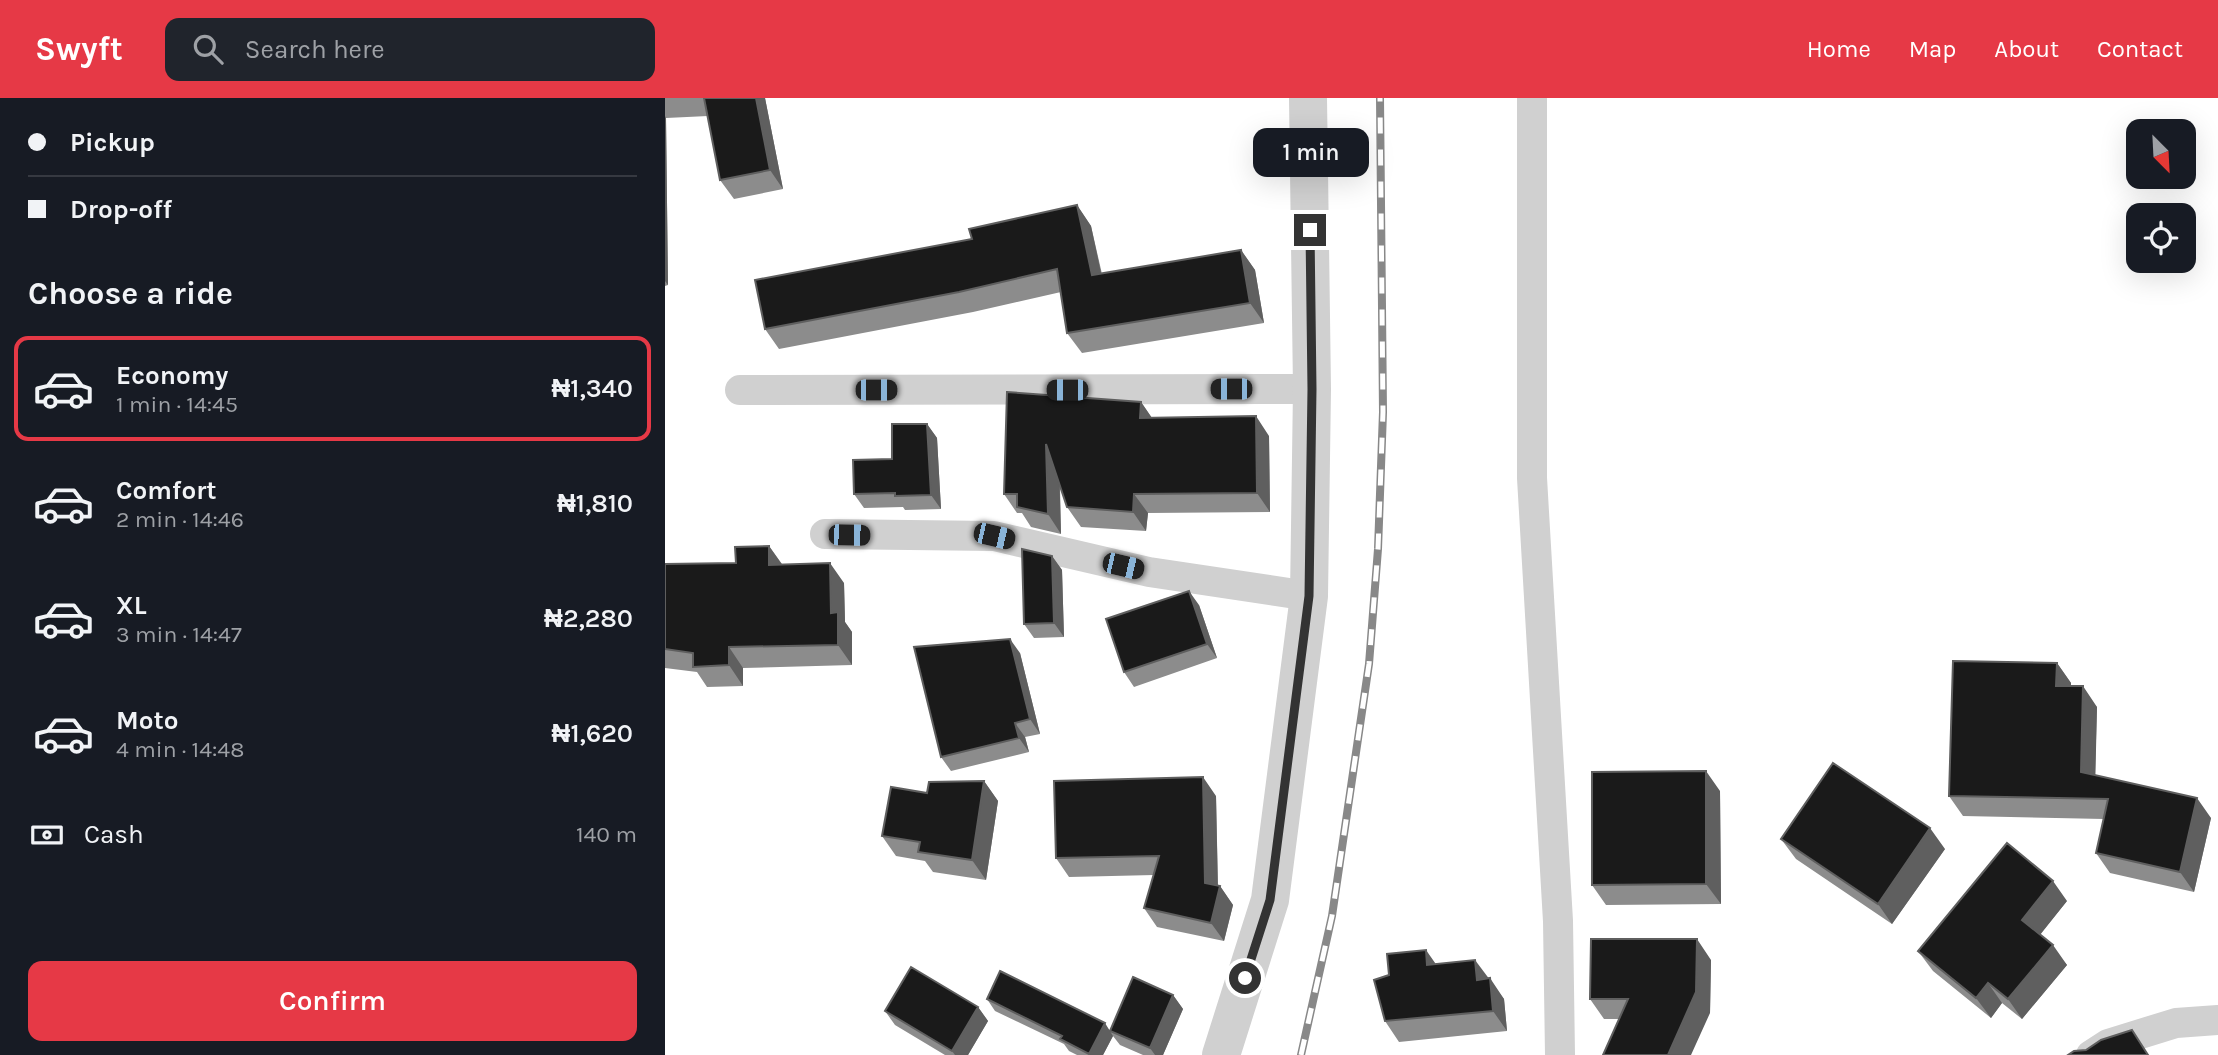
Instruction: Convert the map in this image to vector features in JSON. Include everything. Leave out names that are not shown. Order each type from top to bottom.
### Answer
[{"type":"street","points":[[1221,1055],[1270,900],[1309,596],[1312,389],[1308,98]]},
{"type":"street","points":[[1532,98],[1532,478],[1558,921],[1560,1055]]},
{"type":"street","points":[[740,390],[1312,389]]},
{"type":"street","points":[[825,534],[994,536],[1149,572],[1309,596]]},
{"type":"street","points":[[2091,1055],[2108,1044],[2176,1023],[2218,1020]]},
{"type":"building","points":[[704,98],[756,98],[770,170],[720,180]]},
{"type":"building","points":[[1077,205],[1092,275],[1241,250],[1250,303],[1067,333],[1057,269],[959,292],[765,329],[755,280],[972,239],[969,229]]},
{"type":"building","points":[[1007,392],[1141,402],[1140,418],[1256,416],[1257,493],[1134,494],[1133,512],[1067,507],[1046,444],[1048,514],[1017,507],[1017,494],[1004,494]]},
{"type":"building","points":[[892,424],[927,424],[931,495],[854,494],[853,460],[892,459]]},
{"type":"building","points":[[769,546],[769,565],[830,563],[831,613],[838,612],[838,645],[729,647],[729,665],[693,667],[693,653],[665,649],[665,564],[736,563],[735,547]]},
{"type":"building","points":[[1022,549],[1052,556],[1054,623],[1024,624]]},
{"type":"building","points":[[1189,591],[1207,644],[1124,672],[1106,619]]},
{"type":"building","points":[[1010,639],[1030,719],[1015,723],[1019,738],[941,757],[914,647]]},
{"type":"building","points":[[1953,661],[2057,663],[2056,686],[2083,686],[2081,772],[2197,798],[2180,872],[2096,853],[2108,799],[1949,796]]},
{"type":"building","points":[[1833,763],[1930,828],[1878,904],[1781,839]]},
{"type":"building","points":[[1706,771],[1706,884],[1592,885],[1592,772]]},
{"type":"building","points":[[1203,777],[1205,883],[1220,886],[1211,923],[1144,908],[1159,856],[1056,858],[1054,781]]},
{"type":"building","points":[[984,781],[972,860],[918,852],[920,842],[882,836],[891,787],[927,793],[929,782]]},
{"type":"building","points":[[2007,843],[2053,881],[2022,920],[2053,945],[2008,999],[1988,983],[1976,998],[1918,951]]},
{"type":"building","points":[[1591,939],[1697,939],[1696,992],[1668,1055],[1603,1055],[1628,999],[1590,999]]},
{"type":"building","points":[[1426,950],[1427,965],[1475,960],[1477,980],[1490,978],[1493,1011],[1385,1021],[1374,980],[1389,975],[1387,954]]},
{"type":"building","points":[[911,967],[978,1007],[952,1051],[885,1011]]},
{"type":"building","points":[[1000,971],[1105,1023],[1089,1054],[1060,1039],[1062,1036],[987,999]]},
{"type":"building","points":[[1133,977],[1173,995],[1150,1048],[1110,1031]]},
{"type":"building","points":[[2132,1030],[2148,1055],[2068,1055],[2074,1051],[2086,1050],[2101,1040]]},
{"type":"railway","points":[[1301,1055],[1332,916],[1369,664],[1378,549],[1383,412],[1380,98]]},
{"type":"route","points":[[1245,978],[1270,900],[1309,596],[1312,389],[1310,230]]}]
